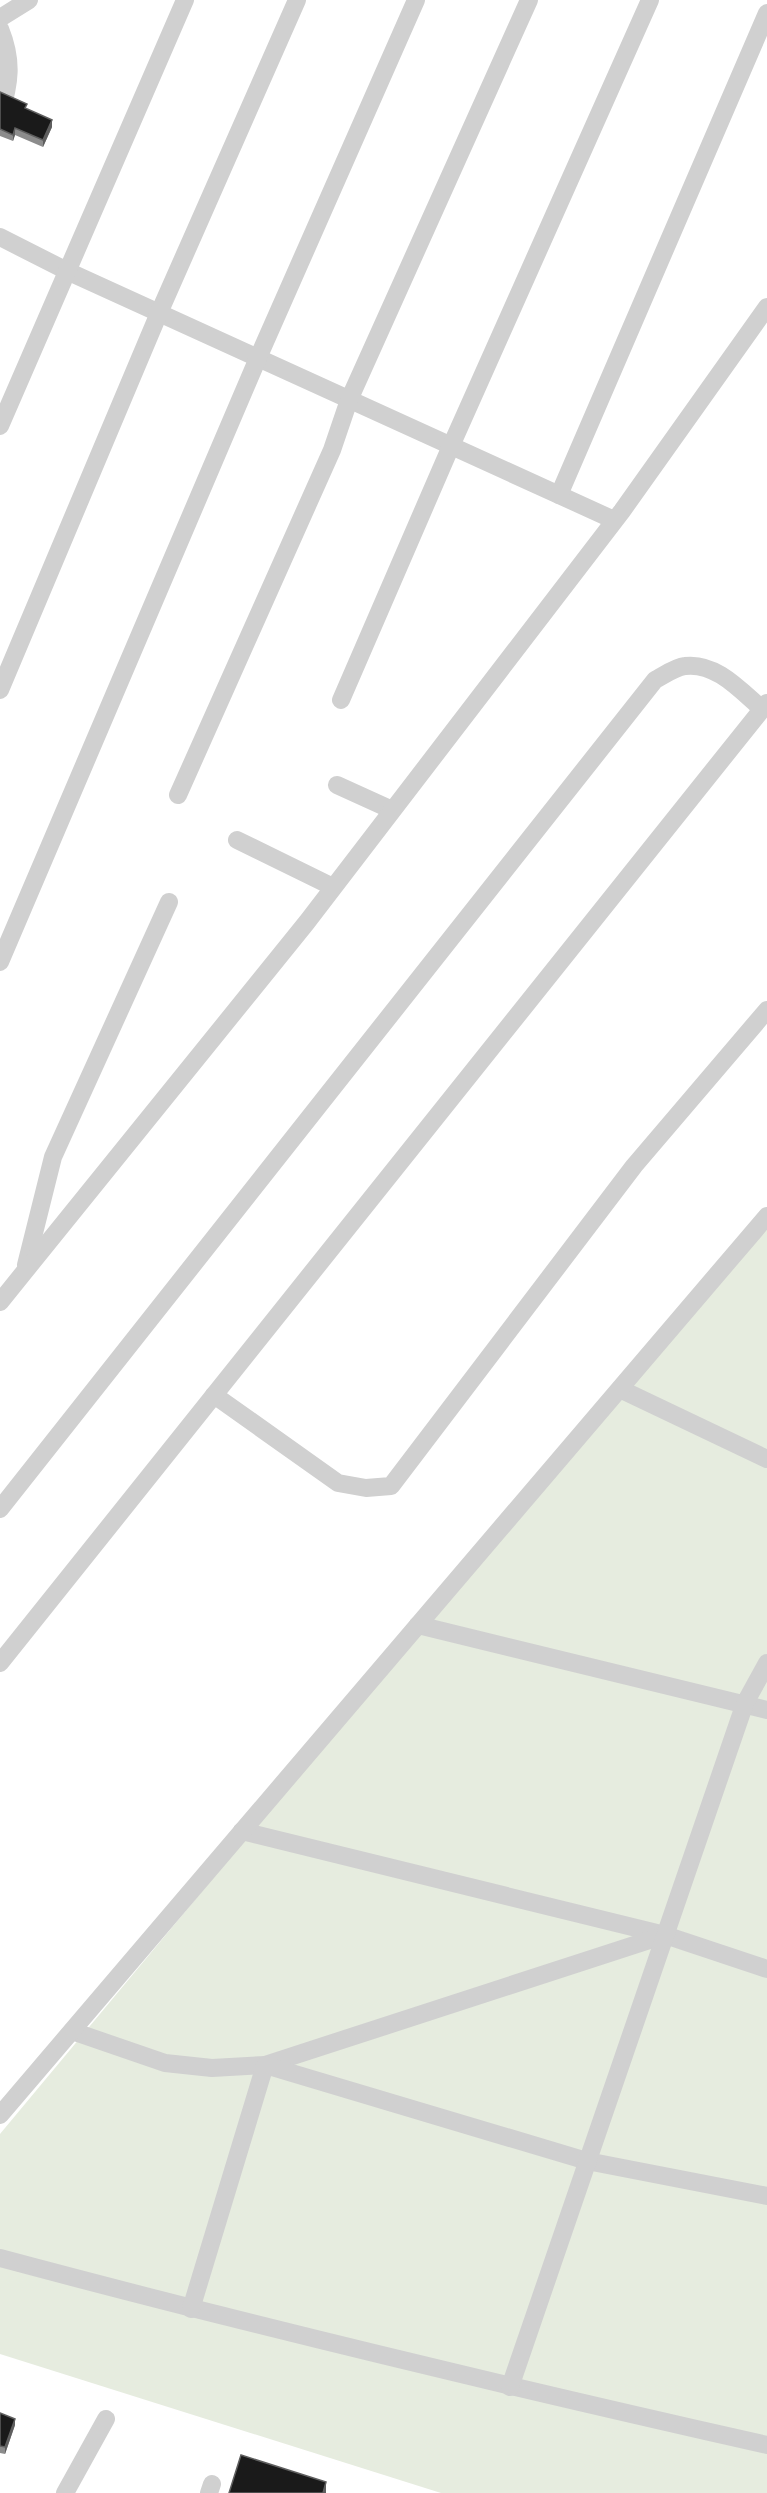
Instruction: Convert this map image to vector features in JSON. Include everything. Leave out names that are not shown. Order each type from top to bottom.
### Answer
[{"type":"lane","points":[[0,18],[29,0]]},
{"type":"lane","points":[[0,426],[185,0]]},
{"type":"lane","points":[[0,690],[159,313],[297,0]]},
{"type":"lane","points":[[0,962],[258,358],[416,0]]},
{"type":"lane","points":[[178,795],[332,450],[349,400],[529,0]]},
{"type":"lane","points":[[341,700],[451,446],[650,0]]},
{"type":"lane","points":[[559,495],[767,13]]},
{"type":"lane","points":[[0,29],[7,46],[9,86],[0,115]]},
{"type":"lane","points":[[0,237],[67,272],[614,520]]},
{"type":"lane","points":[[0,1302],[333,887],[614,520],[767,307]]},
{"type":"lane","points":[[0,1509],[655,680],[684,666],[701,668],[721,674],[764,706],[0,1664]]},
{"type":"lane","points":[[337,785],[392,810]]},
{"type":"lane","points":[[237,840],[333,887]]},
{"type":"lane","points":[[24,1272],[53,1157],[168,902]]},
{"type":"lane","points":[[214,1395],[338,1483],[366,1488],[391,1485],[634,1166],[767,1010]]},
{"type":"lane","points":[[0,2115],[767,1216]]},
{"type":"lane","points":[[620,1389],[767,1458]]},
{"type":"lane","points":[[418,1625],[767,1710]]},
{"type":"lane","points":[[510,2387],[745,1703],[767,1663]]},
{"type":"lane","points":[[242,1831],[665,1935],[767,1969]]},
{"type":"lane","points":[[72,2031],[165,2063],[212,2068],[266,2065],[665,1935]]},
{"type":"lane","points":[[266,2065],[587,2161],[767,2196]]},
{"type":"lane","points":[[191,2309],[266,2065]]},
{"type":"lane","points":[[0,2258],[191,2309],[510,2387],[767,2445]]},
{"type":"lane","points":[[65,2493],[106,2419]]},
{"type":"shaded area","points":[[767,1213],[767,2493],[441,2493],[0,2354],[0,2134]]},
{"type":"building","points":[[0,92],[27,104],[25,108],[52,120],[43,140],[15,128],[13,135],[0,129]]},
{"type":"building","points":[[0,2413],[15,2419],[5,2447],[0,2446]]},
{"type":"building","points":[[241,2455],[326,2482],[323,2493],[229,2493]]}]
